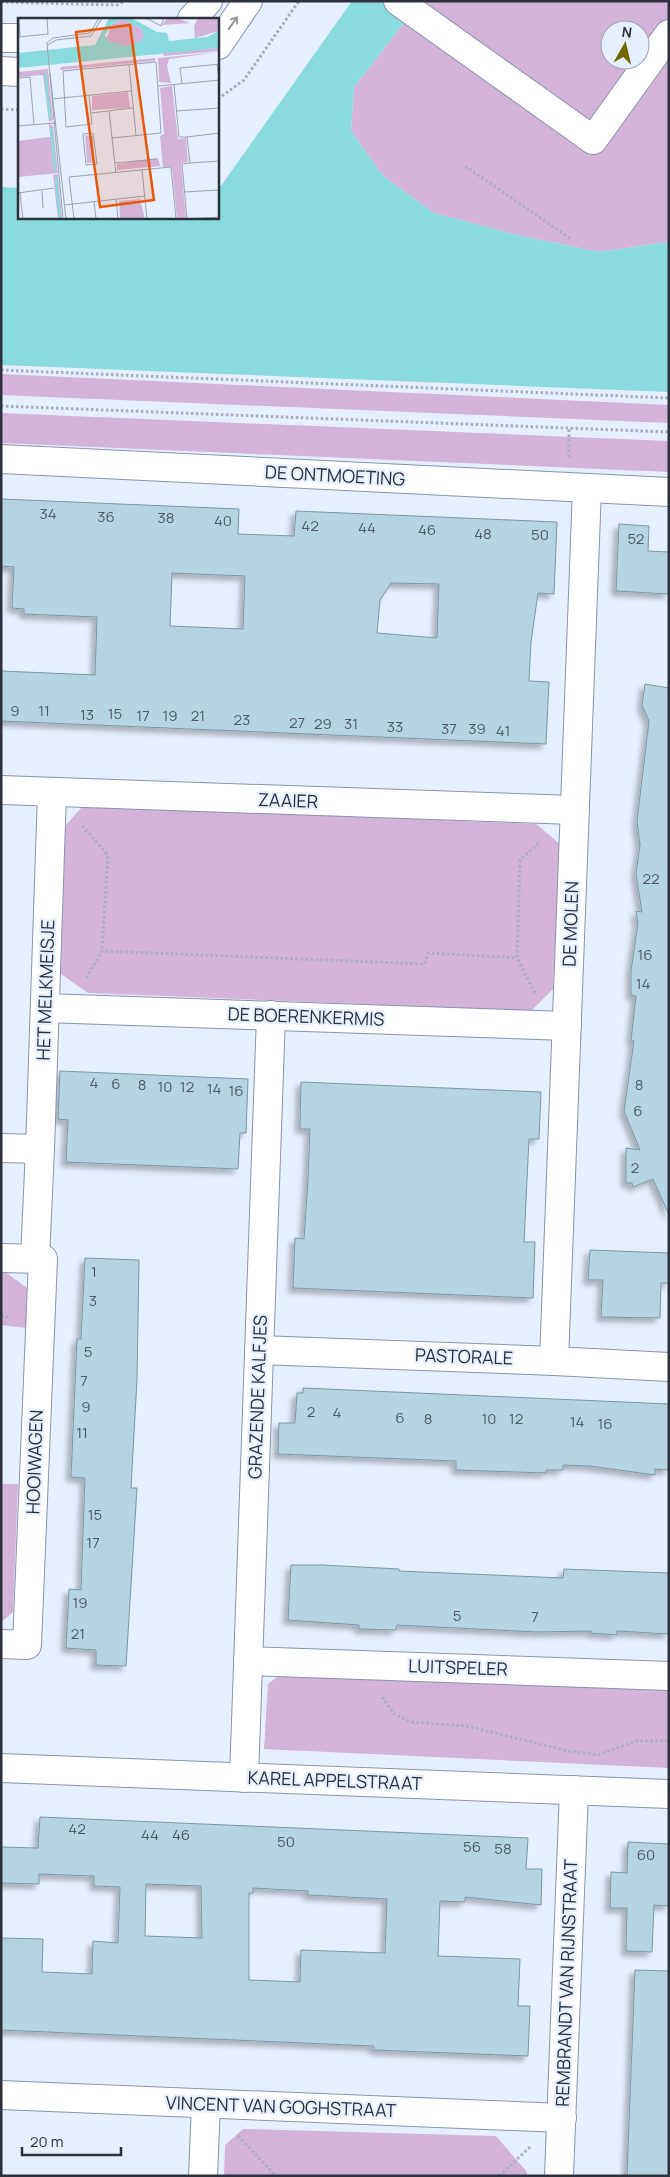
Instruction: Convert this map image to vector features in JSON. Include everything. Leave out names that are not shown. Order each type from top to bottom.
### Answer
[{"type":"street","points":[[193,18],[208,1]]},
{"type":"street","points":[[219,44],[248,1]]},
{"type":"street","points":[[398,1],[593,140],[669,34]]},
{"type":"street","points":[[1,38],[18,38]]},
{"type":"street","points":[[1,71],[18,72]]},
{"type":"street","name":"DE ONTMOETING","points":[[1,459],[669,492]]},
{"type":"street","name":"DE MOLEN","points":[[554,1360],[559,1025],[575,810],[587,488]]},
{"type":"street","name":"ZAAIER","points":[[1,790],[575,810]]},
{"type":"street","name":"HET MELKMEISJE","points":[[40,1149],[57,1008],[52,793]]},
{"type":"street","name":"DE BOERENKERMIS","points":[[57,1008],[559,1025]]},
{"type":"street","name":"GRAZENDE KALFJES","points":[[244,1778],[271,1015]]},
{"type":"street","points":[[1,1148],[40,1149]]},
{"type":"street","name":"HOOIWAGEN","points":[[1,1644],[28,1645],[43,1259],[35,1259],[40,1149]]},
{"type":"street","points":[[1,1258],[35,1259]]},
{"type":"street","name":"PASTORALE","points":[[259,1350],[554,1360],[669,1367]]},
{"type":"street","name":"LUITSPELER","points":[[248,1661],[669,1676]]},
{"type":"street","name":"KAREL APPELSTRAAT","points":[[1,1768],[669,1794]]},
{"type":"street","name":"REMBRANDT VAN RIJNSTRAAT","points":[[559,2176],[574,1790]]},
{"type":"street","name":"VINCENT VAN GOGHSTRAAT","points":[[1,2095],[562,2118]]},
{"type":"street","points":[[203,2176],[206,2104]]},
{"type":"path","points":[[1,2],[117,5],[125,1]]},
{"type":"path","points":[[219,98],[244,80],[299,1]]},
{"type":"path","points":[[1,109],[18,110]]},
{"type":"path","points":[[465,166],[570,239]]},
{"type":"path","points":[[1,370],[669,398]]},
{"type":"path","points":[[1,406],[669,432]]},
{"type":"path","points":[[52,793],[108,855],[102,951],[57,1008]]},
{"type":"path","points":[[559,1025],[517,958],[520,860],[575,810]]},
{"type":"path","points":[[102,951],[425,964],[428,953],[517,958]]},
{"type":"path","points":[[374,1665],[380,1693],[387,1705],[394,1714],[411,1722],[467,1726],[568,1752],[598,1754],[636,1741],[669,1741]]},
{"type":"path","points":[[206,2104],[276,2176]]},
{"type":"shaded area","points":[[352,1],[421,1],[354,87],[351,131],[383,176],[434,213],[517,235],[599,252],[669,242],[669,392],[1,365],[1,187],[18,188],[18,219],[219,219],[219,189]]},
{"type":"shaded area","points":[[421,1],[669,1],[669,242],[599,252],[517,235],[434,213],[383,176],[351,131],[354,87]]},
{"type":"shaded area","points":[[1,374],[669,405],[669,423],[1,395]]},
{"type":"shaded area","points":[[1,413],[669,441],[669,472],[1,443]]},
{"type":"shaded area","points":[[84,805],[536,824],[560,844],[553,989],[531,1011],[88,993],[61,974],[64,827]]},
{"type":"shaded area","points":[[1,1269],[27,1288],[27,1328],[1,1325]]},
{"type":"shaded area","points":[[1,1484],[18,1484],[13,1612],[1,1622]]},
{"type":"shaded area","points":[[282,1673],[669,1690],[669,1768],[264,1749],[268,1684]]},
{"type":"shaded area","points":[[243,2129],[496,2136],[527,2172],[527,2176],[224,2176],[225,2145]]},
{"type":"building","points":[[1,499],[239,509],[238,534],[294,536],[296,511],[557,522],[554,594],[538,593],[531,642],[529,681],[549,682],[546,744],[1,721],[1,671],[95,675],[97,617],[24,614],[24,609],[12,608],[14,567],[1,566]],"holes":[[[172,573],[245,576],[243,629],[170,626]],[[391,583],[439,584],[437,638],[377,633],[380,600]]]},
{"type":"building","points":[[619,524],[649,526],[648,551],[669,552],[669,594],[616,591]]},
{"type":"building","points":[[645,684],[669,688],[669,1215],[653,1179],[633,1187],[632,1183],[626,1183],[626,1148],[640,1150],[624,1111],[634,1041],[631,1040],[636,996],[631,995],[631,971],[638,923],[636,911],[642,912],[636,874],[640,845],[637,821],[649,721],[642,705]]},
{"type":"building","points":[[60,1071],[248,1079],[246,1133],[240,1133],[238,1169],[66,1162],[68,1120],[58,1119]]},
{"type":"building","points":[[301,1082],[541,1092],[539,1139],[529,1139],[524,1242],[535,1242],[533,1298],[293,1288],[295,1238],[304,1239],[310,1129],[300,1129]]},
{"type":"building","points":[[590,1250],[669,1253],[669,1283],[661,1283],[660,1318],[601,1317],[603,1280],[588,1280]]},
{"type":"building","points":[[85,1258],[139,1260],[137,1379],[131,1488],[137,1488],[126,1666],[96,1665],[96,1650],[66,1648],[69,1589],[81,1590],[85,1478],[71,1477],[77,1339],[81,1339]]},
{"type":"building","points":[[303,1388],[669,1404],[669,1470],[655,1469],[655,1475],[590,1466],[563,1465],[563,1470],[546,1470],[546,1473],[456,1470],[456,1461],[278,1454],[279,1423],[295,1423],[297,1393],[303,1393]]},
{"type":"building","points":[[291,1565],[563,1578],[564,1569],[669,1573],[669,1634],[617,1631],[617,1635],[591,1633],[591,1631],[537,1632],[397,1625],[396,1630],[359,1629],[359,1625],[288,1620]]},
{"type":"building","points":[[40,1817],[528,1838],[526,1869],[542,1869],[541,1905],[465,1897],[465,1902],[440,1901],[438,1956],[520,1959],[518,2006],[530,2006],[528,2056],[374,2050],[374,2046],[1,2030],[1,1938],[43,1939],[42,1972],[92,1974],[93,1941],[118,1943],[120,1887],[94,1886],[94,1876],[39,1874],[39,1884],[1,1883],[1,1847],[38,1848]],"holes":[[[146,1884],[201,1886],[202,1938],[145,1936]],[[253,1888],[308,1891],[308,1895],[387,1899],[385,1953],[301,1950],[300,1982],[249,1980],[249,1893],[253,1893]]]},
{"type":"building","points":[[628,1842],[669,1844],[669,1906],[654,1905],[652,1952],[626,1951],[627,1908],[610,1908],[611,1872],[627,1873]]},
{"type":"building","points":[[635,1970],[669,1971],[669,2176],[627,2176]]}]
